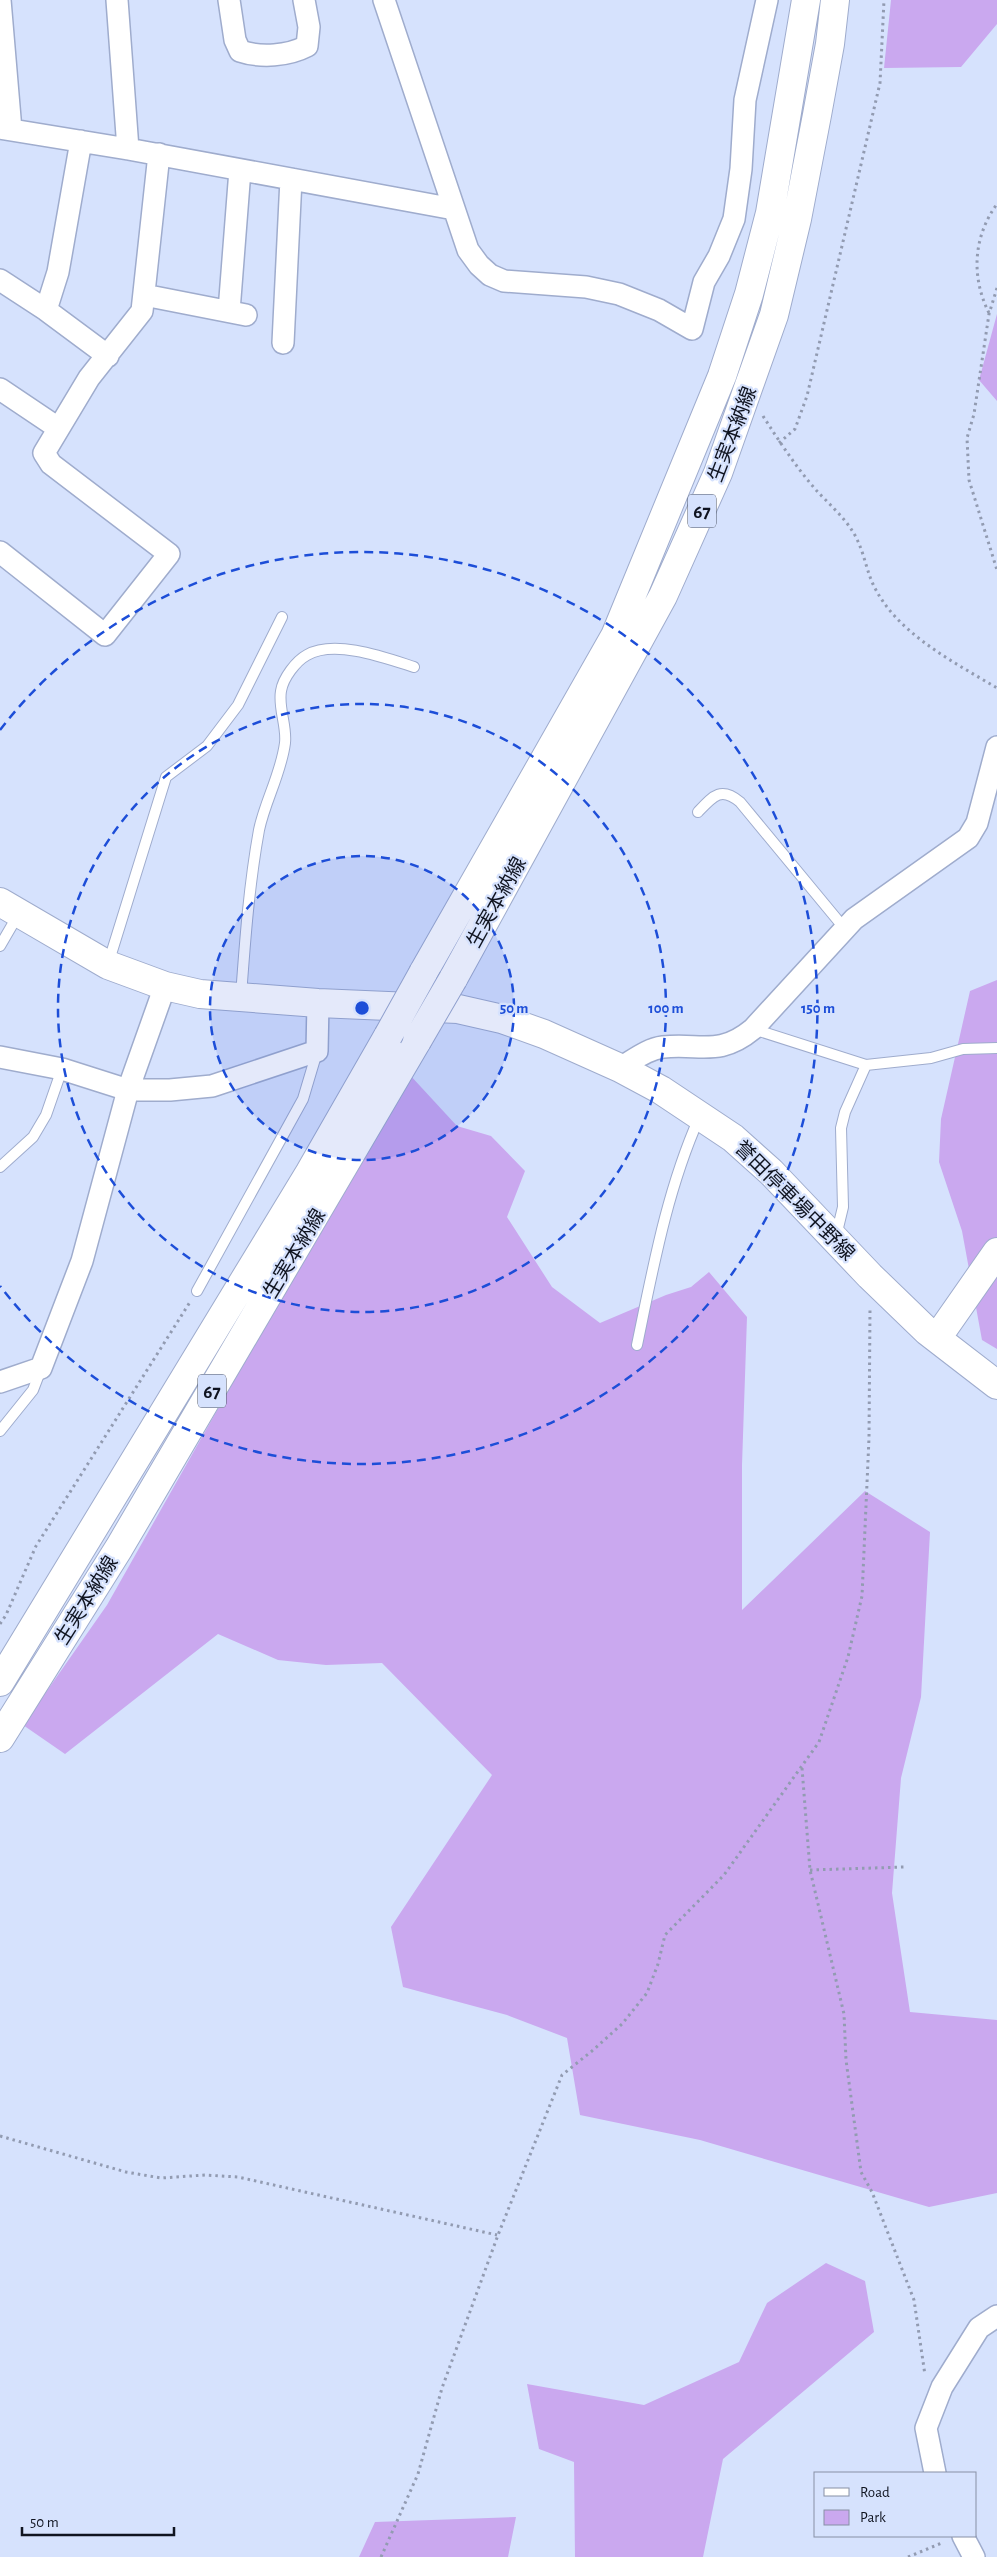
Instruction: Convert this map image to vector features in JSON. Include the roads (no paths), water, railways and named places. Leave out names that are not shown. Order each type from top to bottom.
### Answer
[{"type":"main road","name":"生実本納線","points":[[0,1682],[310,1172],[615,636],[715,394],[749,294],[770,213],[806,0]]},
{"type":"main road","name":"生実本納線","points":[[0,1738],[119,1548],[417,1041],[654,613],[718,473],[774,315],[812,143],[830,44],[835,0]]},
{"type":"main road","name":"誉田停車場中野線","points":[[9,908],[108,965],[165,986],[200,994],[318,1003],[458,1009],[502,1019],[544,1034],[620,1068],[700,1114],[733,1138],[771,1172],[870,1276],[937,1338],[997,1385]]},
{"type":"main road","points":[[937,1338],[997,1252]]},
{"type":"street","points":[[0,0],[6,128],[159,154],[454,209]]},
{"type":"street","points":[[117,0],[128,149]]},
{"type":"street","points":[[229,0],[235,40],[240,51],[253,55],[295,52],[307,46],[309,27],[304,0]]},
{"type":"street","points":[[384,0],[468,250],[478,265],[490,275],[504,281],[519,284],[586,287],[618,294],[659,310],[692,329],[704,282],[719,256],[734,218],[741,169],[744,100],[767,0]]},
{"type":"street","points":[[46,310],[58,272],[80,141]]},
{"type":"street","points":[[0,552],[105,635],[169,554],[51,464],[44,453],[89,378],[142,312],[159,154]]},
{"type":"street","points":[[144,295],[238,313],[240,170]]},
{"type":"street","points":[[283,343],[291,179]]},
{"type":"street","points":[[0,280],[46,310],[108,356]]},
{"type":"street","points":[[0,389],[58,428]]},
{"type":"street","points":[[620,1068],[648,1051],[663,1047],[722,1047],[738,1041],[753,1030],[854,919],[968,838],[977,823],[997,747]]},
{"type":"street","points":[[0,1382],[41,1368],[82,1261],[128,1090],[165,986]]},
{"type":"street","points":[[0,1057],[62,1069],[128,1090],[212,1086],[317,1051],[318,1003]]},
{"type":"street","points":[[935,2472],[926,2428],[942,2387],[980,2328],[997,2316]]},
{"type":"street","points":[[956,2538],[974,2557]]},
{"type":"lane","points":[[108,965],[166,777],[207,746],[238,705],[282,617]]},
{"type":"lane","points":[[241,997],[247,918],[259,829],[275,783],[285,742],[281,690],[288,673],[307,655],[336,648],[372,654],[414,667]]},
{"type":"lane","points":[[698,812],[711,798],[719,794],[730,794],[740,802],[845,929]]},
{"type":"lane","points":[[0,946],[9,908]]},
{"type":"lane","points":[[753,1030],[866,1065],[931,1058],[963,1049],[997,1048]]},
{"type":"lane","points":[[197,1291],[303,1099],[317,1051]]},
{"type":"lane","points":[[835,1239],[843,1206],[841,1128],[845,1112],[866,1065]]},
{"type":"lane","points":[[0,1168],[33,1137],[46,1115],[62,1069]]},
{"type":"lane","points":[[637,1345],[661,1230],[686,1147],[700,1114]]},
{"type":"lane","points":[[0,1431],[33,1390],[41,1368]]}]
